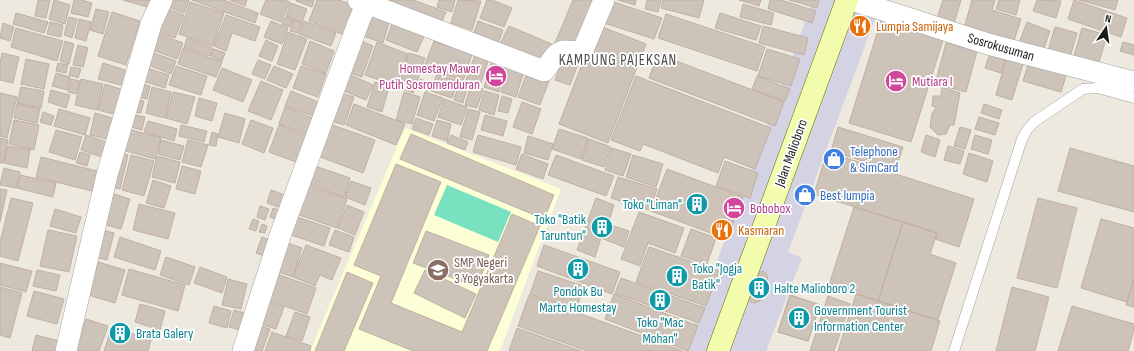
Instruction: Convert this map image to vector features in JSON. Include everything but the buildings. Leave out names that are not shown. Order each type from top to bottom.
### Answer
[{"type":"main road","name":"Jalan Malioboro","points":[[718,351],[847,0]]},
{"type":"street","points":[[66,351],[107,174],[151,24],[162,0]]},
{"type":"street","points":[[243,351],[281,234],[359,21],[362,2],[544,71],[559,52],[567,49],[581,53],[604,0]]},
{"type":"street","name":"Sosrokusuman","points":[[861,3],[988,44],[1134,82]]},
{"type":"lane","points":[[954,351],[1022,139],[1027,130],[1034,122],[1083,89],[1098,88],[1134,98]]},
{"type":"shaded area","points":[[813,0],[836,0],[708,351],[684,351]]},
{"type":"shaded area","points":[[857,0],[882,0],[788,252],[802,258],[766,351],[729,351]]},
{"type":"shaded area","name":"SMP Negeri 3 Yogyakarta","points":[[405,128],[561,189],[500,351],[310,351]]},
{"type":"green space","points":[[447,185],[511,212],[498,242],[434,215]]},
{"type":"place","name":"Lumpia Samijaya","points":[[860,26]]},
{"type":"place","name":"Homestay Mawar Putih Sosromenduran","points":[[496,76]]},
{"type":"place","name":"Mutiara I","points":[[896,81]]},
{"type":"place","name":"Telephone & SimCard","points":[[834,159]]},
{"type":"place","name":"Best lumpia","points":[[805,195]]},
{"type":"place","name":"Toko \"Liman\"","points":[[697,204]]},
{"type":"place","name":"Bobobox","points":[[734,208]]},
{"type":"place","name":"Toko \"Batik Taruntun\"","points":[[602,227]]},
{"type":"place","name":"Kasmaran","points":[[722,230]]},
{"type":"place","name":"Pondok Bu Marto Homestay","points":[[578,269]]},
{"type":"place","name":"SMP Negeri 3 Yogyakarta","points":[[438,270]]},
{"type":"place","name":"Toko \"Jogja Batik\"","points":[[677,276]]},
{"type":"place","name":"Halte Malioboro 2","points":[[759,288]]},
{"type":"place","name":"Toko \"Mac Mohan\"","points":[[660,300]]},
{"type":"place","name":"Government Tourist Information Center","points":[[799,318]]},
{"type":"place","name":"Brata Galery","points":[[120,333]]},
{"type":"district","name":"KAMPUNG PAJEKSAN","points":[[618,60]]}]
